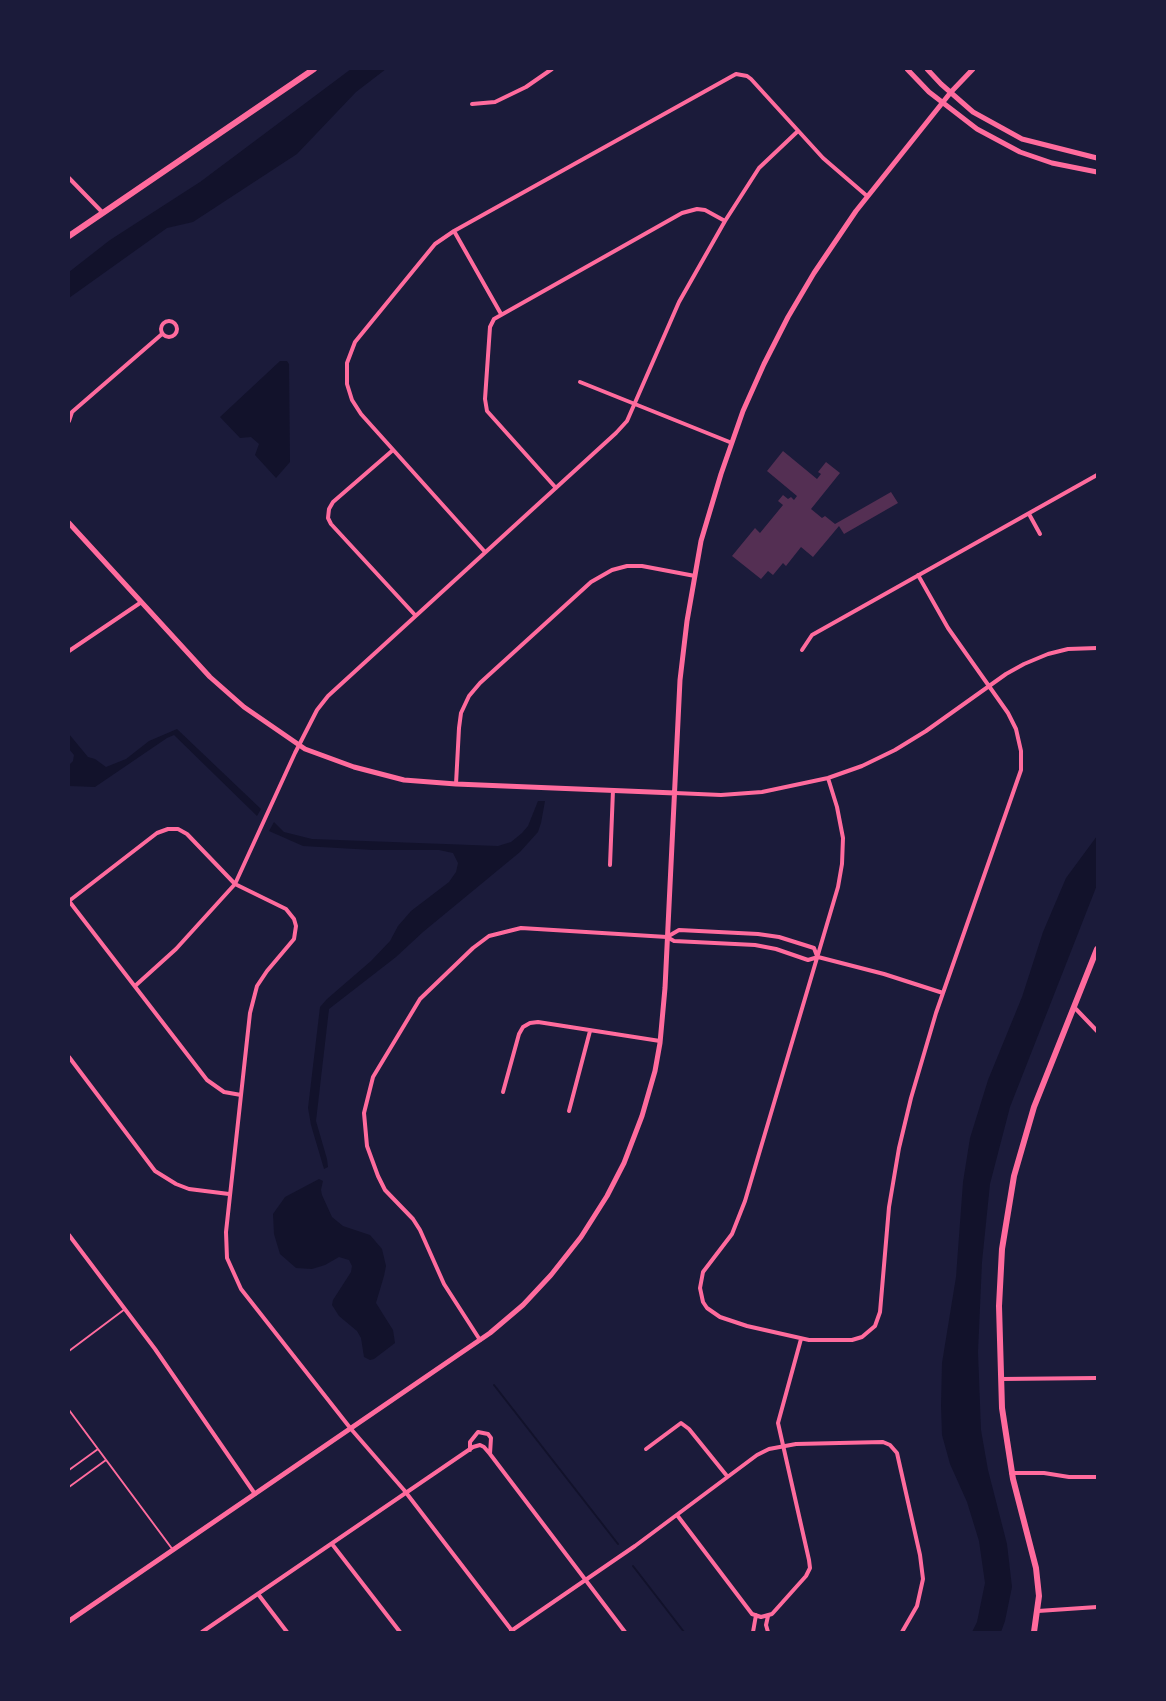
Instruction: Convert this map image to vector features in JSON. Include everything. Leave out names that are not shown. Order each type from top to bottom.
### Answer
[{"type":"main road","points":[[69,236],[314,69]]},
{"type":"main road","points":[[1034,1632],[1039,1596],[1036,1568],[1011,1473],[1002,1408],[1000,1275],[1004,1232],[1014,1176],[1034,1107],[1097,949]]},
{"type":"street","points":[[472,104],[495,102],[526,87],[552,69]]},
{"type":"street","points":[[908,69],[942,103],[977,129],[1020,152],[1052,163],[1097,172]]},
{"type":"street","points":[[927,69],[973,111],[1022,139],[1097,158]]},
{"type":"street","points":[[69,1621],[480,1340],[523,1305],[551,1275],[581,1237],[607,1196],[624,1163],[642,1116],[655,1071],[660,1041],[680,680],[687,621],[702,541],[732,443],[760,373],[788,317],[840,233],[942,103],[973,69]]},
{"type":"street","points":[[485,552],[361,414],[352,400],[346,377],[349,355],[362,332],[430,249],[454,231],[736,74],[742,74],[751,79],[823,158],[867,196]]},
{"type":"street","points":[[135,986],[176,949],[235,885],[299,746],[328,696],[622,427],[631,415],[679,302],[725,221],[759,168],[798,131]]},
{"type":"street","points":[[69,178],[103,213]]},
{"type":"street","points":[[556,488],[487,411],[485,399],[490,327],[494,319],[689,210],[705,210],[725,221]]},
{"type":"street","points":[[454,231],[501,314]]},
{"type":"street","points":[[168,321],[176,324],[177,332],[174,336],[166,337],[162,334],[160,329],[163,324],[168,321]]},
{"type":"street","points":[[69,421],[71,413],[162,334]]},
{"type":"street","points":[[580,382],[732,443]]},
{"type":"street","points":[[393,450],[333,502],[328,518],[415,615]]},
{"type":"street","points":[[802,650],[812,635],[1097,475]]},
{"type":"street","points":[[1028,513],[1040,534]]},
{"type":"street","points":[[69,523],[115,572],[140,603],[218,685],[244,707],[299,746],[324,757],[404,780],[721,795],[762,792],[828,778],[862,766],[895,750],[1024,664],[1068,649],[1097,648]]},
{"type":"street","points":[[456,784],[461,713],[469,696],[480,683],[591,582],[612,570],[627,566],[642,566],[695,576]]},
{"type":"street","points":[[828,778],[841,822],[843,864],[838,887],[740,1216],[724,1245],[703,1272],[700,1283],[704,1302],[720,1317],[801,1339],[852,1340],[862,1337],[877,1323],[880,1312],[889,1207],[899,1149],[920,1063],[1021,770],[1021,751],[1016,729],[1008,713],[948,628],[918,575]]},
{"type":"street","points":[[69,651],[140,603]]},
{"type":"street","points":[[610,864],[613,790]]},
{"type":"street","points":[[241,1095],[224,1092],[207,1080],[69,901],[157,833],[168,829],[178,829],[187,834],[235,885],[286,909],[294,919],[296,926],[291,945],[267,971],[257,986],[250,1013],[225,1244],[227,1258],[235,1279],[351,1429],[407,1493],[512,1632],[757,1455],[782,1446],[883,1443],[890,1445],[897,1453],[921,1556],[923,1579],[917,1606],[902,1632]]},
{"type":"street","points":[[480,1340],[444,1284],[420,1230],[413,1219],[385,1190],[367,1146],[364,1113],[373,1077],[420,999],[473,948],[489,936],[521,928],[667,937],[674,941],[746,944],[776,949],[808,960],[818,957],[884,974],[943,993]]},
{"type":"street","points":[[667,937],[679,930],[748,933],[779,938],[814,948],[818,957]]},
{"type":"street","points":[[746,944],[748,933]]},
{"type":"street","points":[[1074,1006],[1097,1031]]},
{"type":"street","points":[[503,1092],[519,1034],[523,1027],[530,1023],[538,1022],[660,1041]]},
{"type":"street","points":[[569,1111],[590,1031]]},
{"type":"street","points":[[69,1057],[155,1171],[189,1189],[229,1194]]},
{"type":"street","points":[[69,1234],[155,1349],[255,1494]]},
{"type":"street","points":[[676,1515],[752,1614],[768,1616],[772,1614],[806,1576],[810,1569],[809,1560],[778,1423],[801,1339]]},
{"type":"street","points":[[1001,1379],[1097,1378]]},
{"type":"street","points":[[646,1449],[681,1423],[689,1429],[727,1476]]},
{"type":"street","points":[[470,1450],[474,1436],[478,1432],[483,1432],[491,1438],[490,1454]]},
{"type":"street","points":[[202,1632],[480,1445],[490,1454],[624,1632]]},
{"type":"street","points":[[1011,1473],[1097,1477]]},
{"type":"street","points":[[332,1544],[400,1632]]},
{"type":"street","points":[[258,1594],[287,1632]]},
{"type":"street","points":[[1038,1611],[1097,1607]]},
{"type":"street","points":[[753,1632],[756,1615]]},
{"type":"street","points":[[768,1616],[766,1625],[768,1632]]},
{"type":"lane","points":[[69,1351],[125,1309]]},
{"type":"lane","points":[[69,1410],[173,1550]]},
{"type":"lane","points":[[69,1470],[98,1449]]},
{"type":"lane","points":[[69,1487],[106,1460]]},
{"type":"shaded area","points":[[351,69],[386,69],[356,92],[297,154],[193,222],[167,228],[69,298],[69,272],[110,240],[200,182]]},
{"type":"shaded area","points":[[280,361],[287,361],[289,364],[290,462],[276,478],[255,455],[259,444],[251,437],[240,438],[220,417]]},
{"type":"shaded area","points":[[177,729],[261,809],[257,816],[174,735],[95,787],[69,786],[69,765],[74,755],[69,749],[69,734],[88,757],[106,767],[126,759],[149,741]]},
{"type":"shaded area","points":[[538,801],[545,801],[538,832],[520,852],[396,957],[329,1009],[316,1121],[327,1159],[328,1167],[324,1169],[308,1108],[320,1007],[390,941],[398,926],[411,911],[449,882],[456,872],[458,863],[453,853],[439,850],[373,850],[303,846],[269,831],[274,822],[284,832],[312,839],[498,846],[511,842],[522,833],[528,826]]},
{"type":"shaded area","points":[[1097,836],[1097,885],[1010,1107],[990,1184],[982,1262],[978,1352],[981,1430],[988,1470],[1007,1544],[1012,1587],[1001,1632],[972,1632],[977,1622],[985,1583],[979,1541],[967,1502],[950,1464],[942,1435],[941,1406],[942,1363],[956,1277],[963,1182],[970,1138],[988,1080],[1022,997],[1043,932],[1066,878]]},
{"type":"shaded area","points":[[319,1179],[323,1181],[322,1195],[332,1217],[343,1226],[370,1235],[382,1249],[386,1266],[376,1303],[393,1330],[395,1343],[374,1359],[364,1357],[361,1338],[357,1331],[339,1316],[332,1305],[351,1272],[352,1266],[349,1260],[339,1257],[312,1269],[296,1268],[280,1254],[274,1234],[273,1214],[285,1197]]},
{"type":"building","points":[[783,451],[817,479],[821,474],[818,472],[826,462],[840,473],[811,509],[822,518],[825,516],[835,524],[891,492],[898,503],[844,534],[839,526],[813,557],[801,547],[786,566],[783,563],[773,575],[768,571],[761,579],[732,556],[755,528],[760,533],[783,505],[778,501],[783,495],[794,500],[797,496],[767,471]]},
{"type":"waterway","points":[[494,1385],[618,1544]]},
{"type":"waterway","points":[[633,1566],[684,1632]]}]
